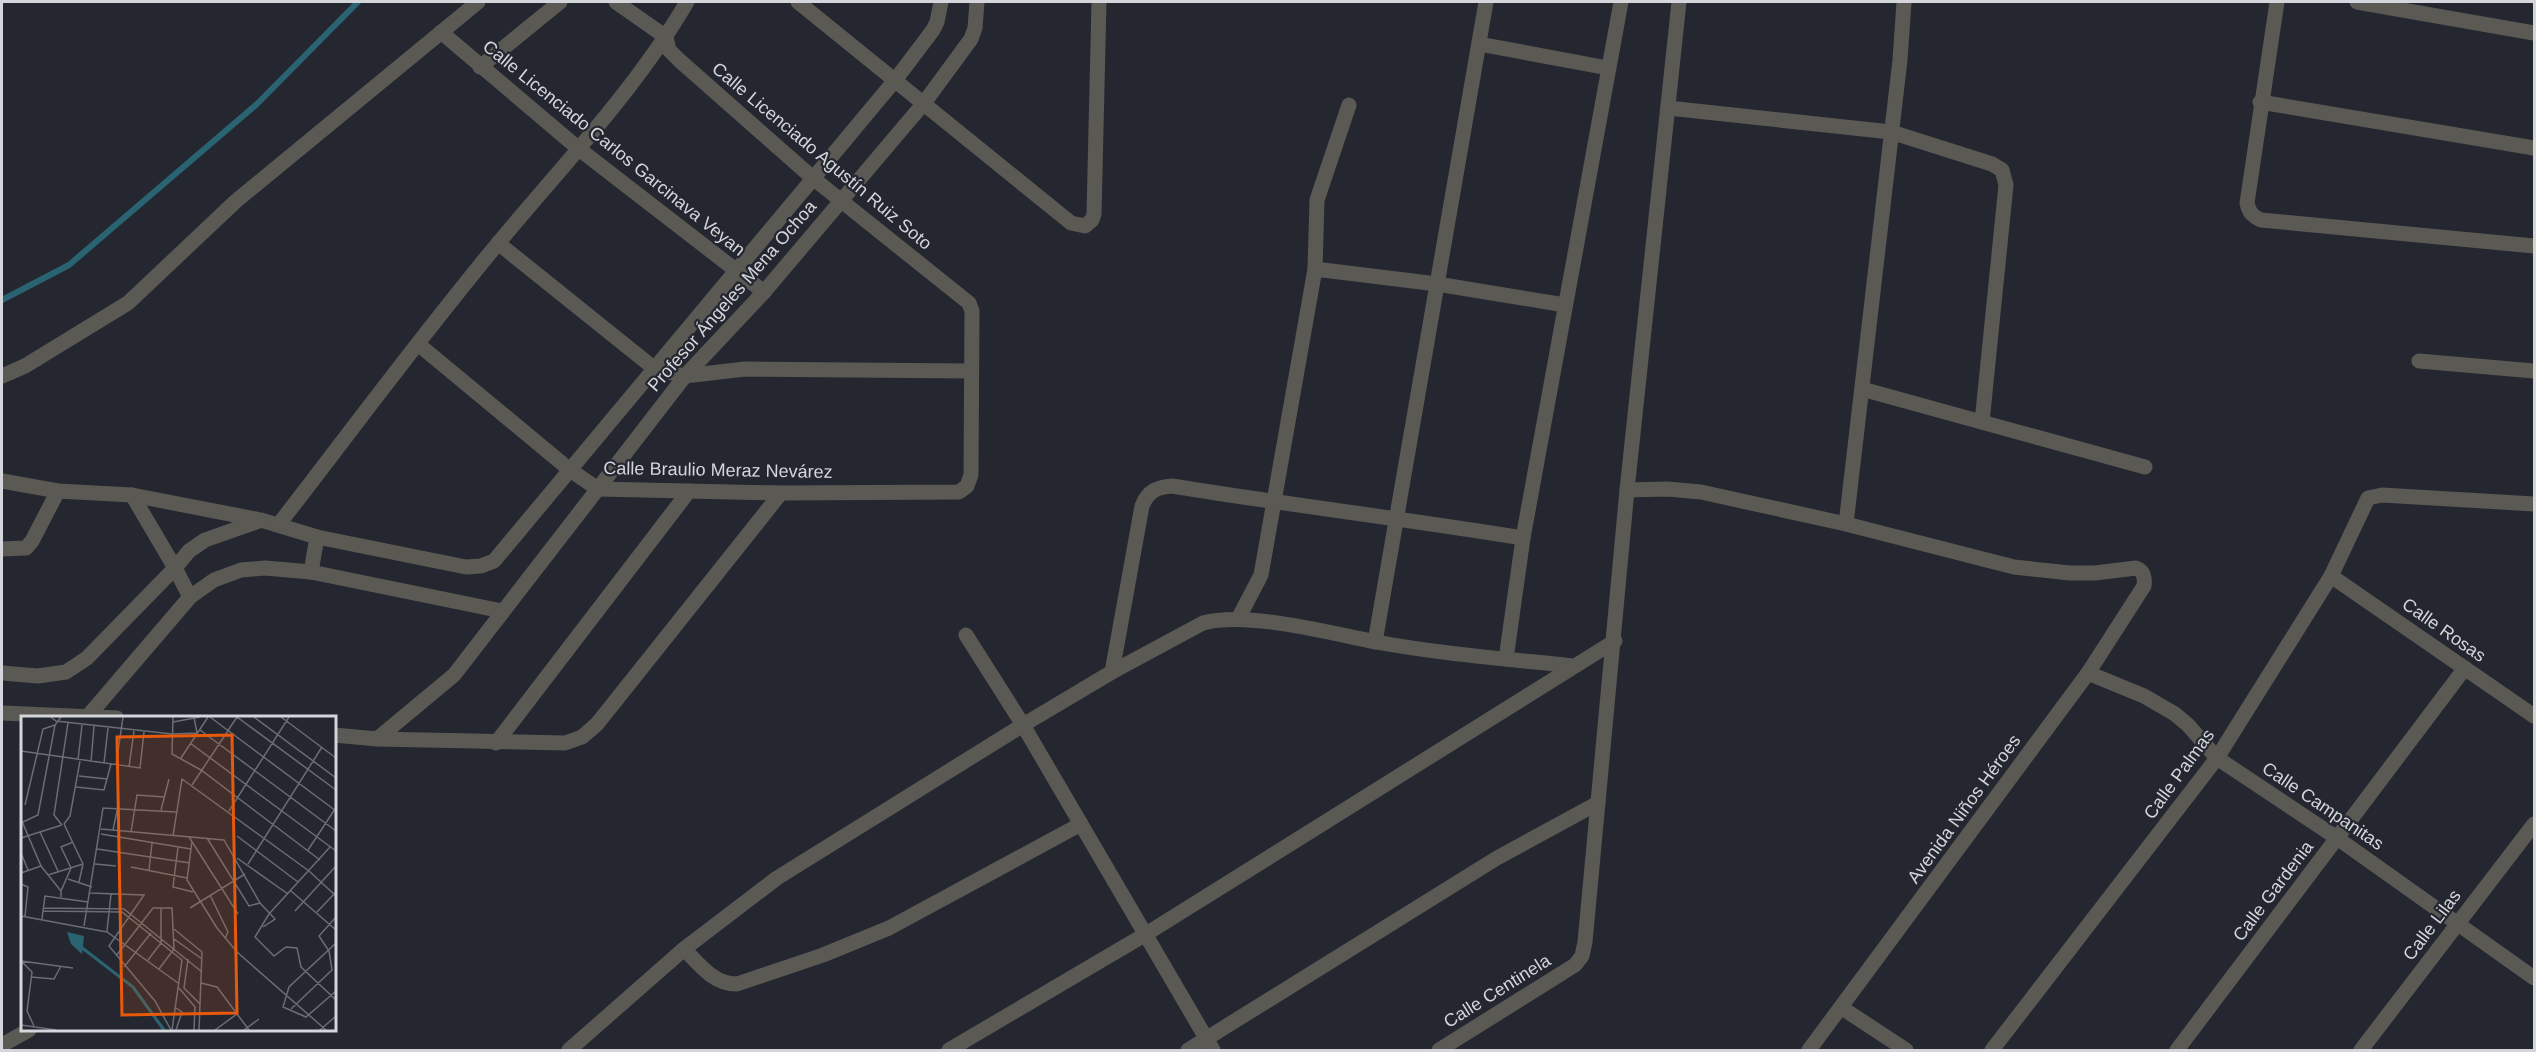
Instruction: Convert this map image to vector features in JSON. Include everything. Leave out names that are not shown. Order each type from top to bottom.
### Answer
[{"type":"street","points":[[2,376],[25,366],[128,303],[236,201],[478,2]]},
{"type":"street","points":[[480,67],[560,2]]},
{"type":"street","points":[[616,2],[666,37]]},
{"type":"street","points":[[279,524],[498,243],[579,149],[666,37],[687,2]]},
{"type":"street","points":[[798,2],[896,79],[1071,223],[1079,225],[1089,224],[1094,214],[1099,2]]},
{"type":"street","name":"Profesor Ángeles Mena Ochoa","points":[[317,537],[466,567],[481,566],[494,561],[896,79],[938,22],[941,2]]},
{"type":"street","name":"Profesor Ángeles Mena Ochoa","points":[[377,739],[454,675],[685,376],[764,292],[924,103],[971,39],[975,28],[976,2]]},
{"type":"street","points":[[1375,642],[1486,2]]},
{"type":"street","points":[[1506,659],[1523,538],[1621,2]]},
{"type":"street","points":[[1188,1050],[1210,1045],[1497,858],[1599,804],[1628,490],[1679,2]]},
{"type":"street","points":[[1628,490],[1667,489],[1701,492],[1846,524],[1904,2]]},
{"type":"street","points":[[2277,2],[2260,102],[2247,202],[2254,217],[2261,220],[2535,246]]},
{"type":"street","points":[[2357,2],[2535,33]]},
{"type":"street","name":"Calle Licenciado Carlos Garcinava Veyan","points":[[441,32],[579,149],[764,292]]},
{"type":"street","name":"Calle Licenciado Agustín Ruiz Soto","points":[[666,37],[669,50],[814,179],[969,303],[972,311],[971,371]]},
{"type":"street","points":[[1479,44],[1608,68]]},
{"type":"street","points":[[2260,102],[2535,148]]},
{"type":"street","points":[[1238,619],[1261,575],[1315,270],[1317,200],[1349,105]]},
{"type":"street","points":[[1668,108],[1891,132],[1992,164],[2002,170],[2006,185],[1982,422]]},
{"type":"street","points":[[498,243],[655,369],[685,376],[745,369],[971,371]]},
{"type":"street","points":[[1315,270],[1437,284],[1565,304]]},
{"type":"street","name":"Calle Braulio Meraz Nevárez","points":[[418,344],[570,470],[598,489],[781,493],[958,492],[967,486],[971,476],[971,371]]},
{"type":"street","points":[[2420,361],[2535,371]]},
{"type":"street","points":[[1862,389],[2145,467]]},
{"type":"street","points":[[2,481],[58,491],[132,495],[279,524],[317,537],[311,572]]},
{"type":"street","points":[[1112,672],[1142,506],[1152,491],[1172,486],[1275,503],[1396,517],[1523,538]]},
{"type":"street","points":[[2,549],[26,548],[32,541],[58,491]]},
{"type":"street","points":[[496,743],[689,491]]},
{"type":"street","points":[[336,735],[377,739],[496,743],[565,743],[582,737],[597,724],[781,493]]},
{"type":"street","points":[[132,495],[176,568],[190,597]]},
{"type":"street","name":"Calle Palmas","points":[[1992,1050],[2217,758],[2331,576],[2366,500],[2372,495],[2382,495],[2535,504]]},
{"type":"street","points":[[2,673],[38,676],[66,672],[87,658],[176,568],[189,551],[205,540],[261,520]]},
{"type":"street","name":"Avenida Niños Héroes","points":[[1809,1050],[2088,673],[2144,586],[2143,573],[2136,568],[2087,573],[2014,567],[1846,524]]},
{"type":"street","points":[[89,715],[190,597],[214,580],[241,570],[265,568],[311,572],[502,611]]},
{"type":"street","name":"Calle Rosas","points":[[2331,576],[2535,716]]},
{"type":"street","points":[[569,1050],[684,949],[777,878],[1023,724],[1203,623],[1216,619],[1238,619],[1340,634],[1375,642],[1573,666]]},
{"type":"street","points":[[966,635],[1023,724],[1210,1045]]},
{"type":"street","points":[[949,1050],[1146,934],[1615,641]]},
{"type":"street","name":"Calle Gardenia","points":[[2177,1050],[2465,668]]},
{"type":"street","name":"Calle Campanitas","points":[[2088,673],[2144,696],[2175,714],[2188,725],[2217,758],[2337,838],[2535,978]]},
{"type":"street","points":[[2,713],[103,716]]},
{"type":"street","name":"Calle Centinela","points":[[1438,1050],[1575,965],[1582,956],[1599,804]]},
{"type":"street","points":[[684,949],[716,980],[726,984],[737,984],[823,955],[889,928],[1081,824]]},
{"type":"street","name":"Calle Lilas","points":[[2361,1050],[2535,824]]},
{"type":"street","points":[[1842,1008],[1906,1050]]},
{"type":"street","points":[[2,1045],[26,1031]]},
{"type":"waterway","points":[[2,300],[69,265],[257,104],[358,2]]}]
